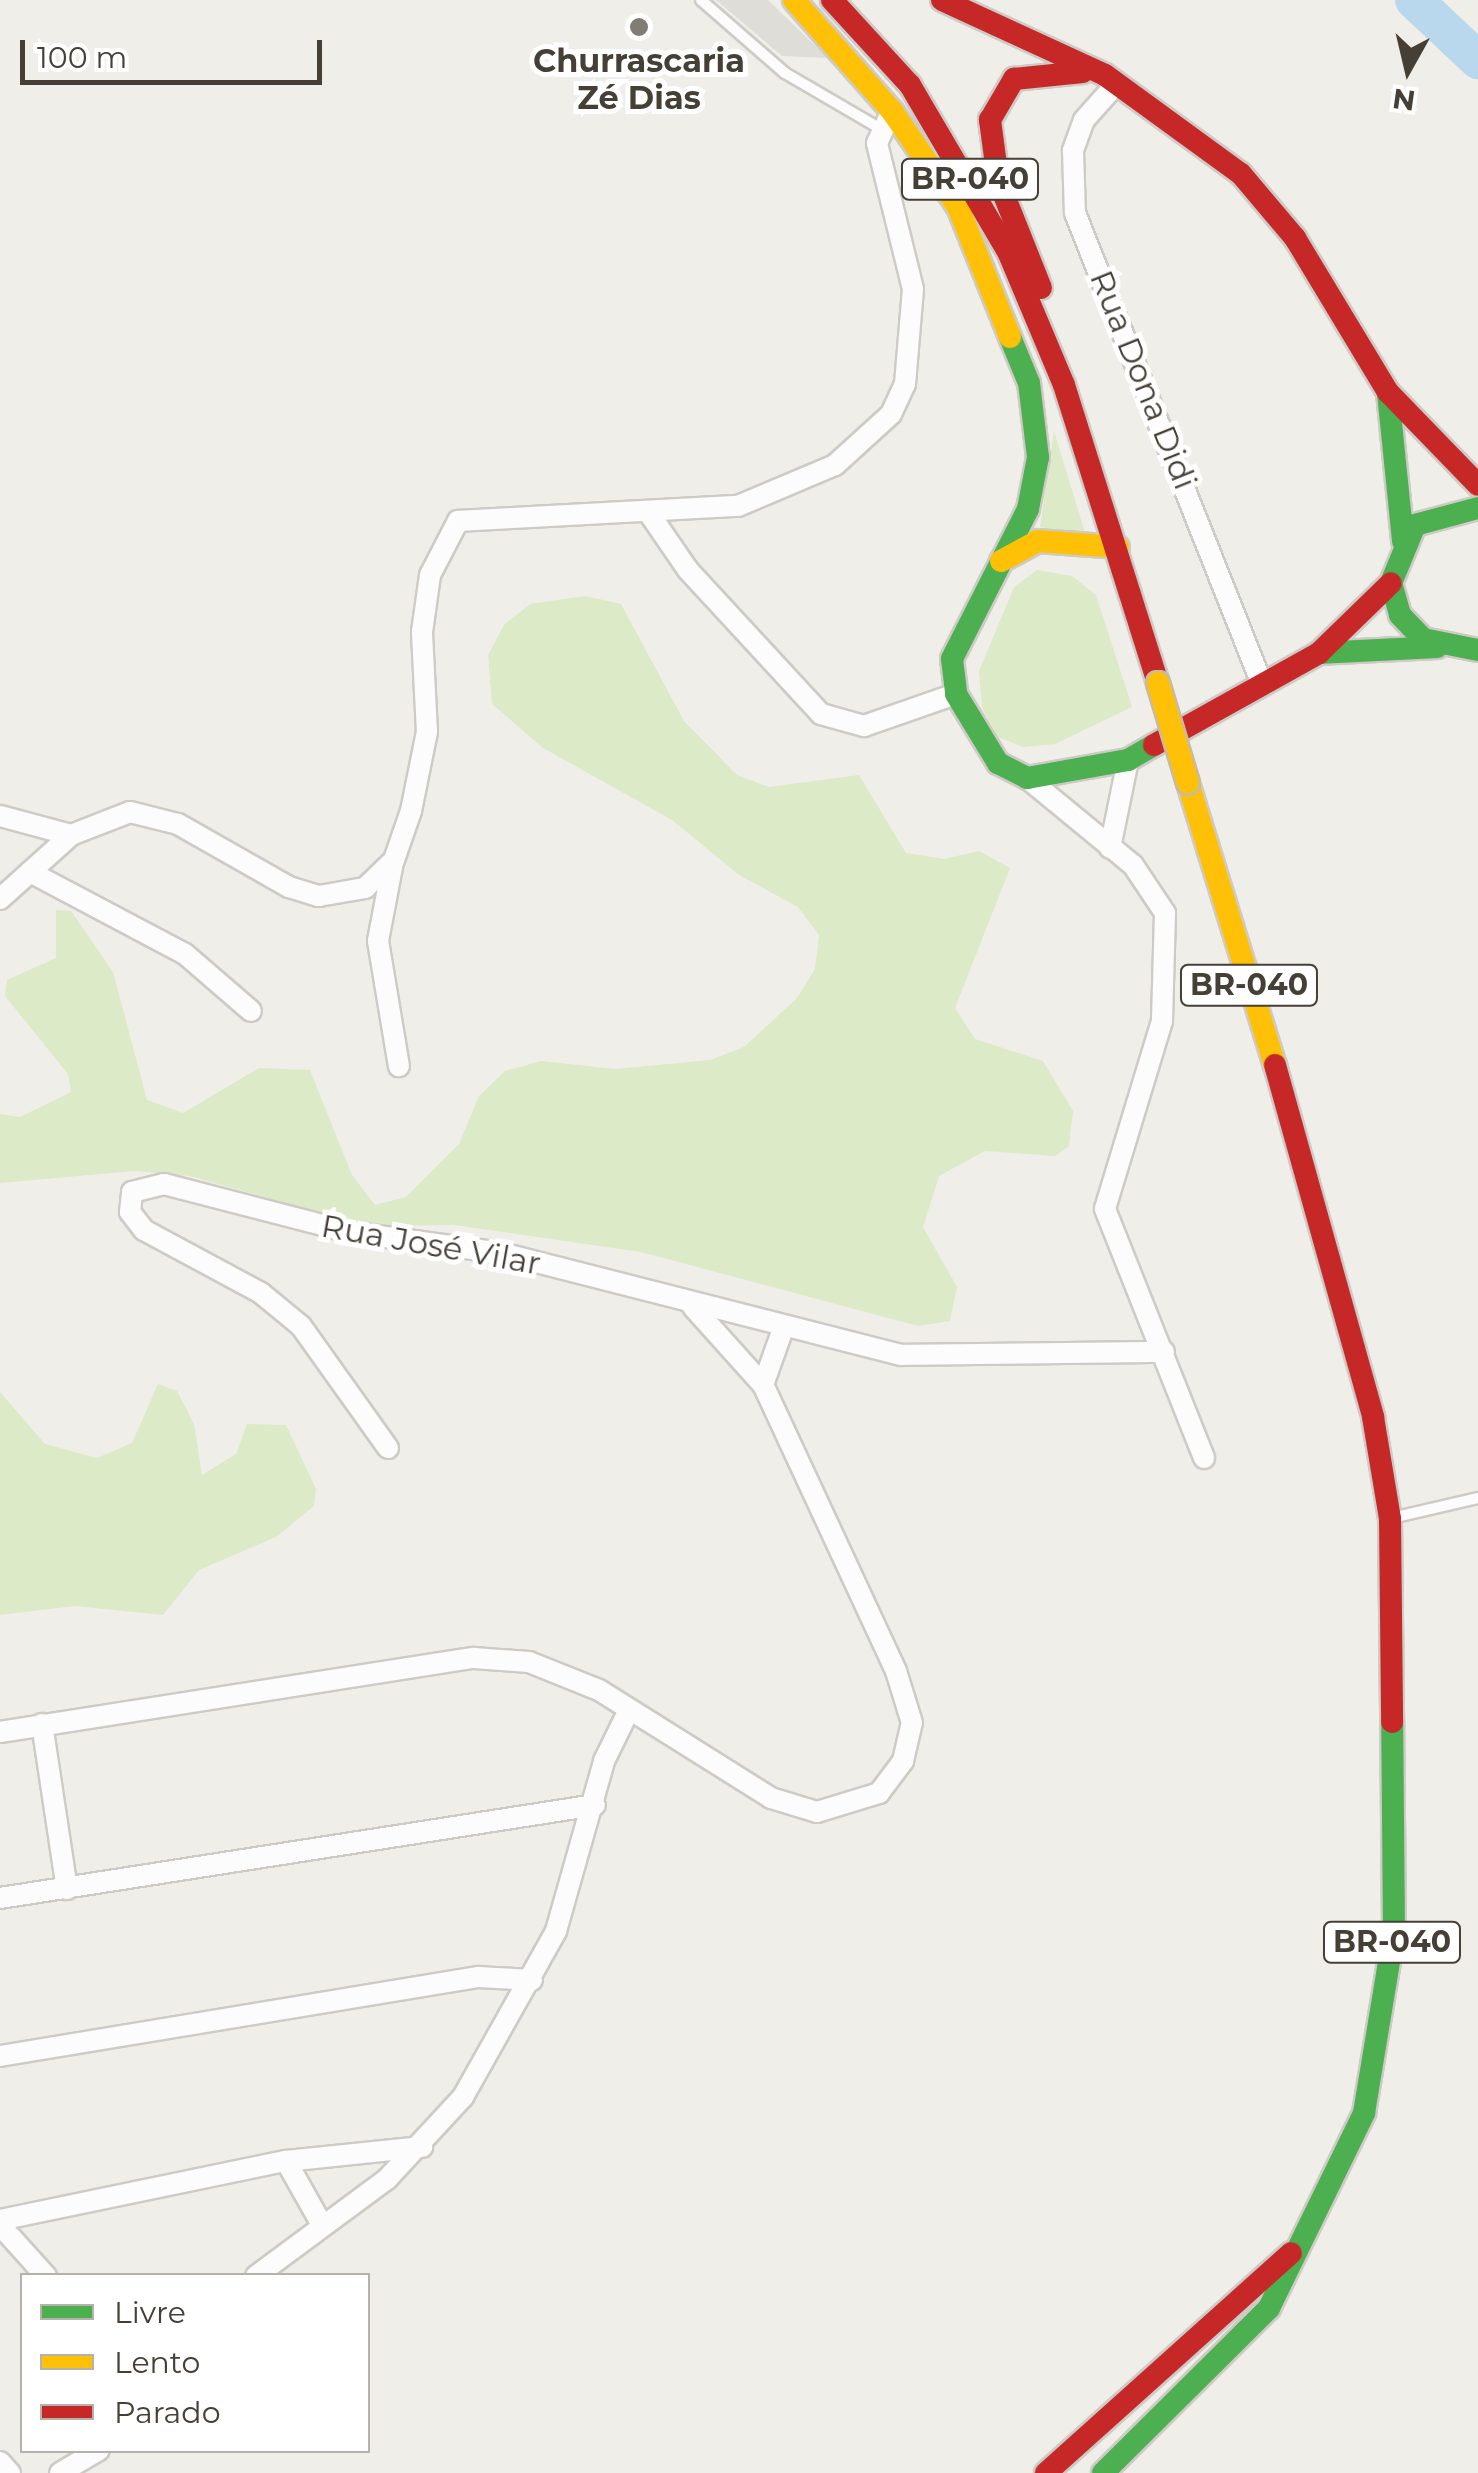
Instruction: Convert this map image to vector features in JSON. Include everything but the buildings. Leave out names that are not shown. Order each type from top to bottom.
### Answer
[{"type":"main road","points":[[794,0],[970,231],[1029,383],[1038,458],[1028,509],[963,625],[952,659],[956,694],[978,740],[1027,778],[1128,760],[1319,654],[1392,583],[1403,542],[1388,392]]},
{"type":"main road","name":"BR-040","points":[[832,0],[910,85],[951,148],[1064,385],[1118,547],[1348,1309],[1390,1519],[1398,1770],[1384,2016],[1364,2113],[1269,2308],[1204,2381],[1103,2473]]},
{"type":"main road","points":[[942,0],[1111,79],[1268,201],[1388,392],[1478,485]]},
{"type":"main road","points":[[1064,385],[1046,300],[998,180],[990,120],[1006,88],[1034,70],[1111,79]]},
{"type":"main road","points":[[1403,542],[1433,514],[1478,508]]},
{"type":"main road","points":[[1000,562],[1038,541],[1118,547]]},
{"type":"main road","points":[[1392,583],[1410,628],[1478,665]]},
{"type":"main road","points":[[1319,654],[1478,650]]},
{"type":"main road","name":"BR-040","points":[[1046,2473],[1296,2249]]},
{"type":"street","name":"Rua Dona Didi","points":[[1111,79],[1084,120],[1074,151],[1074,213],[1262,684]]},
{"type":"street","points":[[399,1066],[378,941],[394,860],[425,746],[422,632],[444,534],[470,518],[651,516],[738,506],[794,487],[835,465],[891,414],[904,384],[913,289],[885,120]]},
{"type":"street","points":[[651,516],[688,570],[821,714],[864,726],[956,694]]},
{"type":"street","points":[[1110,848],[1128,760]]},
{"type":"street","points":[[1027,778],[1110,848],[1165,913],[1162,1021],[1105,1196],[1204,1458]]},
{"type":"street","points":[[0,899],[71,835],[103,818],[152,815],[319,896],[365,888],[394,860]]},
{"type":"street","points":[[0,816],[71,835]]},
{"type":"street","points":[[30,872],[185,954],[251,1011]]},
{"type":"street","name":"Rua José Vilar","points":[[388,1448],[301,1326],[261,1293],[144,1230],[130,1212],[132,1192],[164,1184],[350,1232],[501,1253],[693,1306],[928,1358],[1164,1352]]},
{"type":"street","points":[[0,1732],[474,1658],[563,1671],[771,1798],[817,1812],[879,1793],[903,1761],[912,1723],[896,1671],[763,1385],[693,1306]]},
{"type":"street","points":[[763,1385],[784,1326]]},
{"type":"street","points":[[260,2273],[422,2147],[464,2097],[532,1980],[574,1882],[595,1805],[629,1710]]},
{"type":"street","points":[[42,1724],[67,1889]]},
{"type":"street","points":[[0,1898],[595,1805]]},
{"type":"street","points":[[0,2056],[479,1977],[532,1980]]},
{"type":"street","points":[[43,2273],[0,2222],[286,2160],[422,2147]]},
{"type":"street","points":[[286,2160],[321,2223]]},
{"type":"street","points":[[60,2473],[94,2453]]},
{"type":"street","points":[[0,2462],[10,2473]]},
{"type":"lane","points":[[701,0],[785,73],[885,120]]},
{"type":"lane","points":[[1390,1519],[1478,1498]]},
{"type":"green space","points":[[1054,431],[1086,536],[1040,527]]},
{"type":"green space","points":[[1037,570],[1072,576],[1096,595],[1132,707],[1055,744],[1023,747],[998,737],[982,708],[979,671],[1014,587]]},
{"type":"green space","points":[[585,596],[621,604],[684,721],[737,775],[769,787],[859,775],[906,853],[944,859],[979,851],[1010,868],[955,1008],[975,1039],[1043,1061],[1073,1111],[1069,1146],[1055,1156],[985,1151],[939,1176],[923,1227],[957,1287],[950,1321],[918,1326],[641,1252],[454,1225],[368,1226],[190,1176],[134,1171],[0,1183],[0,1114],[20,1117],[71,1092],[68,1074],[5,996],[7,980],[56,958],[56,910],[71,911],[113,972],[147,1100],[183,1113],[259,1068],[310,1070],[352,1175],[375,1205],[406,1197],[459,1144],[479,1096],[505,1071],[541,1061],[615,1069],[710,1060],[744,1047],[797,998],[815,969],[819,935],[798,907],[739,875],[672,820],[543,748],[492,704],[488,655],[504,625],[530,604]]},
{"type":"green space","points":[[158,1384],[177,1391],[194,1424],[202,1475],[236,1454],[247,1424],[286,1425],[316,1489],[314,1506],[276,1537],[199,1570],[163,1615],[75,1606],[0,1615],[0,1392],[45,1444],[97,1458],[132,1443]]},
{"type":"shaded area","points":[[716,0],[768,0],[828,58],[782,56]]},
{"type":"waterway","points":[[1414,0],[1478,60]]},
{"type":"traffic: fast","points":[[1010,337],[1029,383],[1038,457],[1028,509],[952,659],[956,694],[998,763],[1027,778],[1128,760],[1154,745]]},
{"type":"traffic: fast","points":[[1388,393],[1403,541]]},
{"type":"traffic: fast","points":[[1478,508],[1415,525],[1391,583],[1400,615],[1423,639],[1478,650]]},
{"type":"traffic: fast","points":[[1319,653],[1437,647]]},
{"type":"traffic: fast","points":[[1103,2473],[1269,2308],[1364,2113],[1394,1931],[1392,1722]]},
{"type":"traffic: slow","points":[[794,0],[892,111],[958,207],[1010,337]]},
{"type":"traffic: slow","points":[[1001,561],[1038,541],[1118,547]]},
{"type":"traffic: slow","points":[[1158,683],[1188,783]]},
{"type":"traffic: slow","points":[[1188,783],[1275,1065]]},
{"type":"traffic: jam","points":[[832,0],[910,85],[1009,254],[1064,385],[1158,683]]},
{"type":"traffic: jam","points":[[942,0],[1105,75],[1241,174],[1295,238],[1388,392],[1478,485]]},
{"type":"traffic: jam","points":[[1041,288],[998,180],[990,120],[1014,79],[1083,72]]},
{"type":"traffic: jam","points":[[1154,745],[1319,653],[1391,583]]},
{"type":"traffic: jam","points":[[1275,1065],[1373,1417],[1390,1519],[1392,1722]]},
{"type":"traffic: jam","points":[[1046,2473],[1291,2253]]},
{"type":"place","name":"Churrascaria Zé Dias","points":[[639,27]]}]
